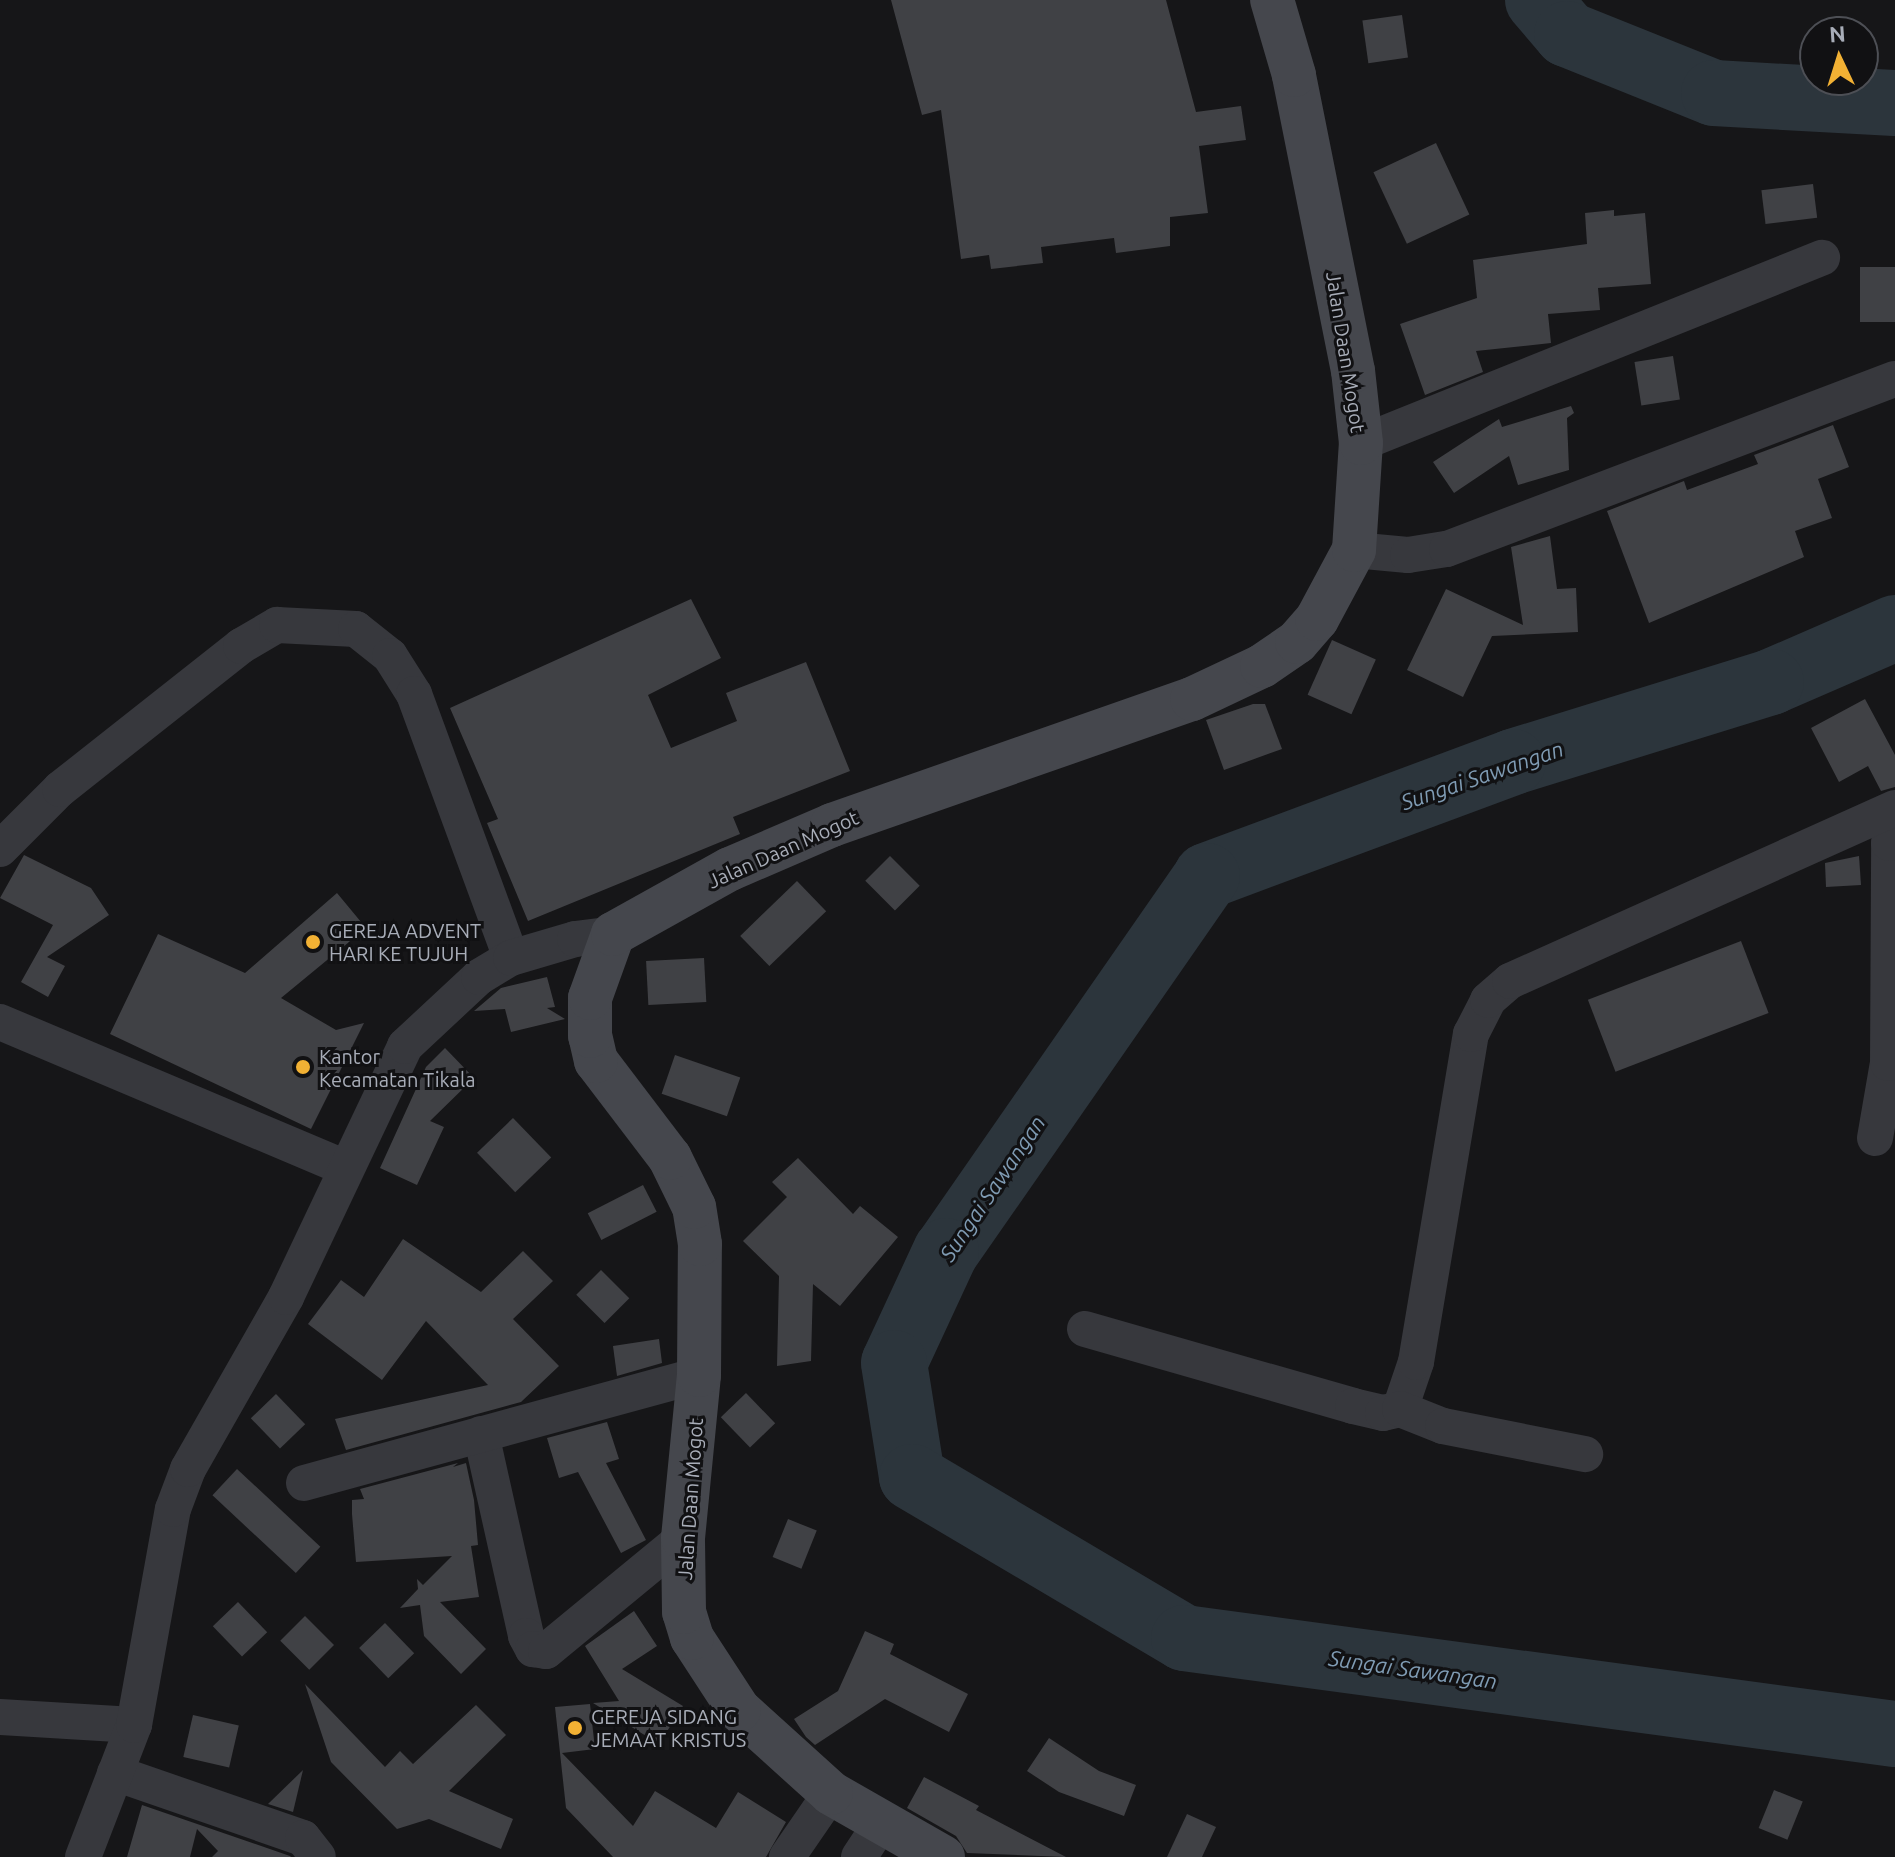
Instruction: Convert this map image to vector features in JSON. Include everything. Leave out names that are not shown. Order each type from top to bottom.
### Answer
[{"type":"main road","name":"Jalan Daan Mogot","points":[[943,1857],[871,1840],[831,1793],[739,1710],[705,1665],[684,1612],[683,1538],[699,1375],[700,1244],[694,1207],[670,1158],[596,1061],[590,1036],[596,970],[613,934],[730,869],[832,825],[1192,699],[1262,666],[1297,642],[1317,619],[1354,550],[1361,443],[1353,371],[1294,75],[1272,0]]},
{"type":"street","points":[[1361,443],[1822,258]]},
{"type":"street","points":[[1354,550],[1408,555],[1447,549],[1895,379]]},
{"type":"street","points":[[0,849],[60,789],[241,646],[277,625],[356,629],[390,656],[414,694],[511,958]]},
{"type":"street","points":[[1400,1409],[1416,1362],[1471,1034],[1488,1000],[1510,981],[1895,808]]},
{"type":"street","points":[[1875,1138],[1888,1063],[1889,843],[1895,816]]},
{"type":"street","points":[[83,1857],[134,1725],[173,1509],[188,1469],[286,1297],[405,1046],[479,977],[511,958],[575,939],[613,934]]},
{"type":"street","points":[[0,1022],[345,1168]]},
{"type":"street","points":[[1085,1329],[1353,1406],[1383,1413],[1400,1409],[1443,1426],[1585,1454]]},
{"type":"street","points":[[304,1483],[699,1375]]},
{"type":"street","points":[[481,1434],[526,1636],[533,1649],[546,1651],[683,1538]]},
{"type":"street","points":[[0,1717],[134,1725]]},
{"type":"street","points":[[115,1773],[303,1838],[318,1857]]},
{"type":"street","points":[[787,1857],[831,1793]]},
{"type":"building","points":[[891,0],[1166,0],[1196,112],[1241,106],[1246,140],[1199,146],[1208,213],[1170,217],[1170,246],[1116,253],[1114,238],[1041,247],[1043,263],[991,269],[989,255],[961,259],[941,110],[922,115]]},
{"type":"building","points":[[1402,15],[1408,58],[1368,63],[1362,21]]},
{"type":"building","points":[[1436,143],[1469,215],[1407,244],[1373,172]]},
{"type":"building","points":[[1813,184],[1817,218],[1766,224],[1761,190]]},
{"type":"building","points":[[1614,210],[1614,216],[1645,213],[1651,284],[1598,288],[1600,310],[1548,314],[1551,343],[1476,351],[1483,372],[1425,395],[1400,324],[1477,298],[1473,260],[1587,244],[1585,213]]},
{"type":"building","points":[[1860,267],[1895,267],[1895,322],[1860,322]]},
{"type":"building","points":[[1673,356],[1680,399],[1641,406],[1634,362]]},
{"type":"building","points":[[1571,406],[1574,413],[1567,418],[1569,470],[1518,485],[1509,456],[1454,493],[1433,462],[1499,419],[1502,427]]},
{"type":"building","points":[[1833,425],[1849,467],[1818,479],[1832,518],[1795,531],[1804,557],[1649,623],[1607,511],[1684,481],[1687,490],[1758,464],[1754,455]]},
{"type":"building","points":[[1550,536],[1557,589],[1576,588],[1578,632],[1492,636],[1463,697],[1407,670],[1446,589],[1523,625],[1511,547]]},
{"type":"building","points":[[691,599],[721,658],[648,695],[671,748],[737,721],[726,693],[806,662],[850,771],[733,817],[740,834],[528,921],[487,823],[498,819],[450,708]]},
{"type":"building","points":[[1332,640],[1376,660],[1351,714],[1308,695]]},
{"type":"building","points":[[1865,699],[1895,755],[1895,787],[1881,791],[1868,766],[1839,782],[1811,728]]},
{"type":"building","points":[[1253,704],[1265,704],[1282,749],[1224,770],[1206,720]]},
{"type":"building","points":[[24,855],[91,888],[109,915],[47,957],[65,966],[48,997],[21,982],[53,925],[0,898]]},
{"type":"building","points":[[890,856],[920,886],[895,910],[865,881]]},
{"type":"building","points":[[1859,856],[1861,885],[1826,887],[1825,863]]},
{"type":"building","points":[[797,881],[826,911],[769,966],[740,936]]},
{"type":"building","points":[[337,893],[366,928],[281,998],[336,1030],[364,1023],[311,1129],[110,1034],[158,934],[245,973]]},
{"type":"building","points":[[1741,941],[1769,1013],[1615,1072],[1588,1000]]},
{"type":"building","points":[[704,958],[706,1002],[648,1005],[646,961]]},
{"type":"building","points":[[547,977],[555,1007],[547,1008],[565,1019],[511,1032],[505,1009],[474,1011],[501,988]]},
{"type":"building","points":[[445,1048],[474,1078],[430,1121],[444,1127],[417,1185],[380,1168],[426,1067]]},
{"type":"building","points":[[675,1055],[740,1077],[727,1116],[662,1094]]},
{"type":"building","points":[[513,1118],[551,1158],[515,1192],[477,1153]]},
{"type":"building","points":[[798,1158],[853,1214],[860,1206],[898,1237],[840,1306],[813,1284],[811,1361],[777,1366],[779,1276],[743,1241],[787,1197],[772,1182]]},
{"type":"building","points":[[643,1185],[657,1212],[601,1240],[588,1213]]},
{"type":"building","points":[[403,1239],[481,1292],[523,1251],[553,1281],[513,1319],[559,1366],[521,1402],[346,1450],[335,1419],[488,1385],[426,1321],[382,1380],[308,1324],[341,1280],[364,1297]]},
{"type":"building","points":[[601,1270],[629,1298],[605,1323],[576,1295]]},
{"type":"building","points":[[659,1339],[662,1363],[617,1376],[613,1346]]},
{"type":"building","points":[[746,1393],[775,1423],[750,1448],[721,1417]]},
{"type":"building","points":[[276,1394],[305,1424],[280,1449],[251,1418]]},
{"type":"building","points":[[607,1422],[619,1459],[606,1463],[646,1540],[621,1553],[578,1472],[559,1478],[547,1438]]},
{"type":"building","points":[[458,1463],[453,1467],[466,1463],[474,1500],[478,1545],[471,1546],[479,1597],[440,1602],[486,1649],[461,1674],[424,1636],[420,1605],[400,1608],[418,1589],[417,1579],[423,1585],[452,1556],[356,1562],[352,1514],[352,1500],[364,1499],[360,1489]]},
{"type":"building","points":[[237,1469],[320,1547],[296,1573],[212,1495]]},
{"type":"building","points":[[788,1519],[817,1531],[801,1569],[773,1557]]},
{"type":"building","points":[[238,1602],[267,1632],[242,1657],[213,1626]]},
{"type":"building","points":[[634,1611],[657,1646],[622,1669],[683,1706],[659,1744],[593,1703],[619,1701],[585,1646]]},
{"type":"building","points":[[305,1616],[334,1645],[309,1670],[280,1641]]},
{"type":"building","points":[[385,1623],[414,1653],[388,1678],[359,1648]]},
{"type":"building","points":[[865,1631],[894,1644],[890,1654],[968,1694],[949,1732],[885,1699],[815,1745],[806,1737],[794,1719],[838,1691]]},
{"type":"building","points":[[305,1684],[385,1767],[400,1751],[413,1764],[476,1705],[506,1735],[449,1791],[513,1819],[501,1849],[429,1819],[397,1829],[331,1762]]},
{"type":"building","points":[[590,1704],[595,1749],[562,1753],[633,1826],[655,1791],[716,1828],[738,1792],[786,1822],[766,1857],[613,1857],[566,1808],[555,1707]]},
{"type":"building","points":[[193,1715],[239,1726],[229,1767],[183,1757]]},
{"type":"building","points":[[1049,1738],[1099,1771],[1136,1785],[1124,1816],[1059,1792],[1027,1771]]},
{"type":"building","points":[[303,1770],[293,1812],[268,1804]]},
{"type":"building","points":[[924,1777],[979,1806],[976,1810],[1066,1857],[967,1853],[956,1836],[907,1808]]},
{"type":"building","points":[[1774,1790],[1803,1802],[1787,1840],[1759,1828]]},
{"type":"building","points":[[142,1805],[291,1857],[212,1857],[218,1851],[197,1829],[190,1857],[127,1857]]},
{"type":"building","points":[[1187,1814],[1216,1827],[1202,1857],[1167,1857]]},
{"type":"waterway","name":"Sungai Sawangan","points":[[1538,0],[1567,34],[1714,93],[1895,103]]},
{"type":"waterway","name":"Sungai Sawangan","points":[[1895,628],[1771,682],[1513,762],[1207,876],[946,1251],[894,1363],[912,1477],[1184,1638],[1895,1734]]},
{"type":"place","name":"GEREJA ADVENT HARI KE TUJUH","points":[[313,942]]},
{"type":"place","name":"Kantor Kecamatan Tikala","points":[[303,1067]]},
{"type":"place","name":"GEREJA SIDANG JEMAAT KRISTUS","points":[[575,1728]]}]
